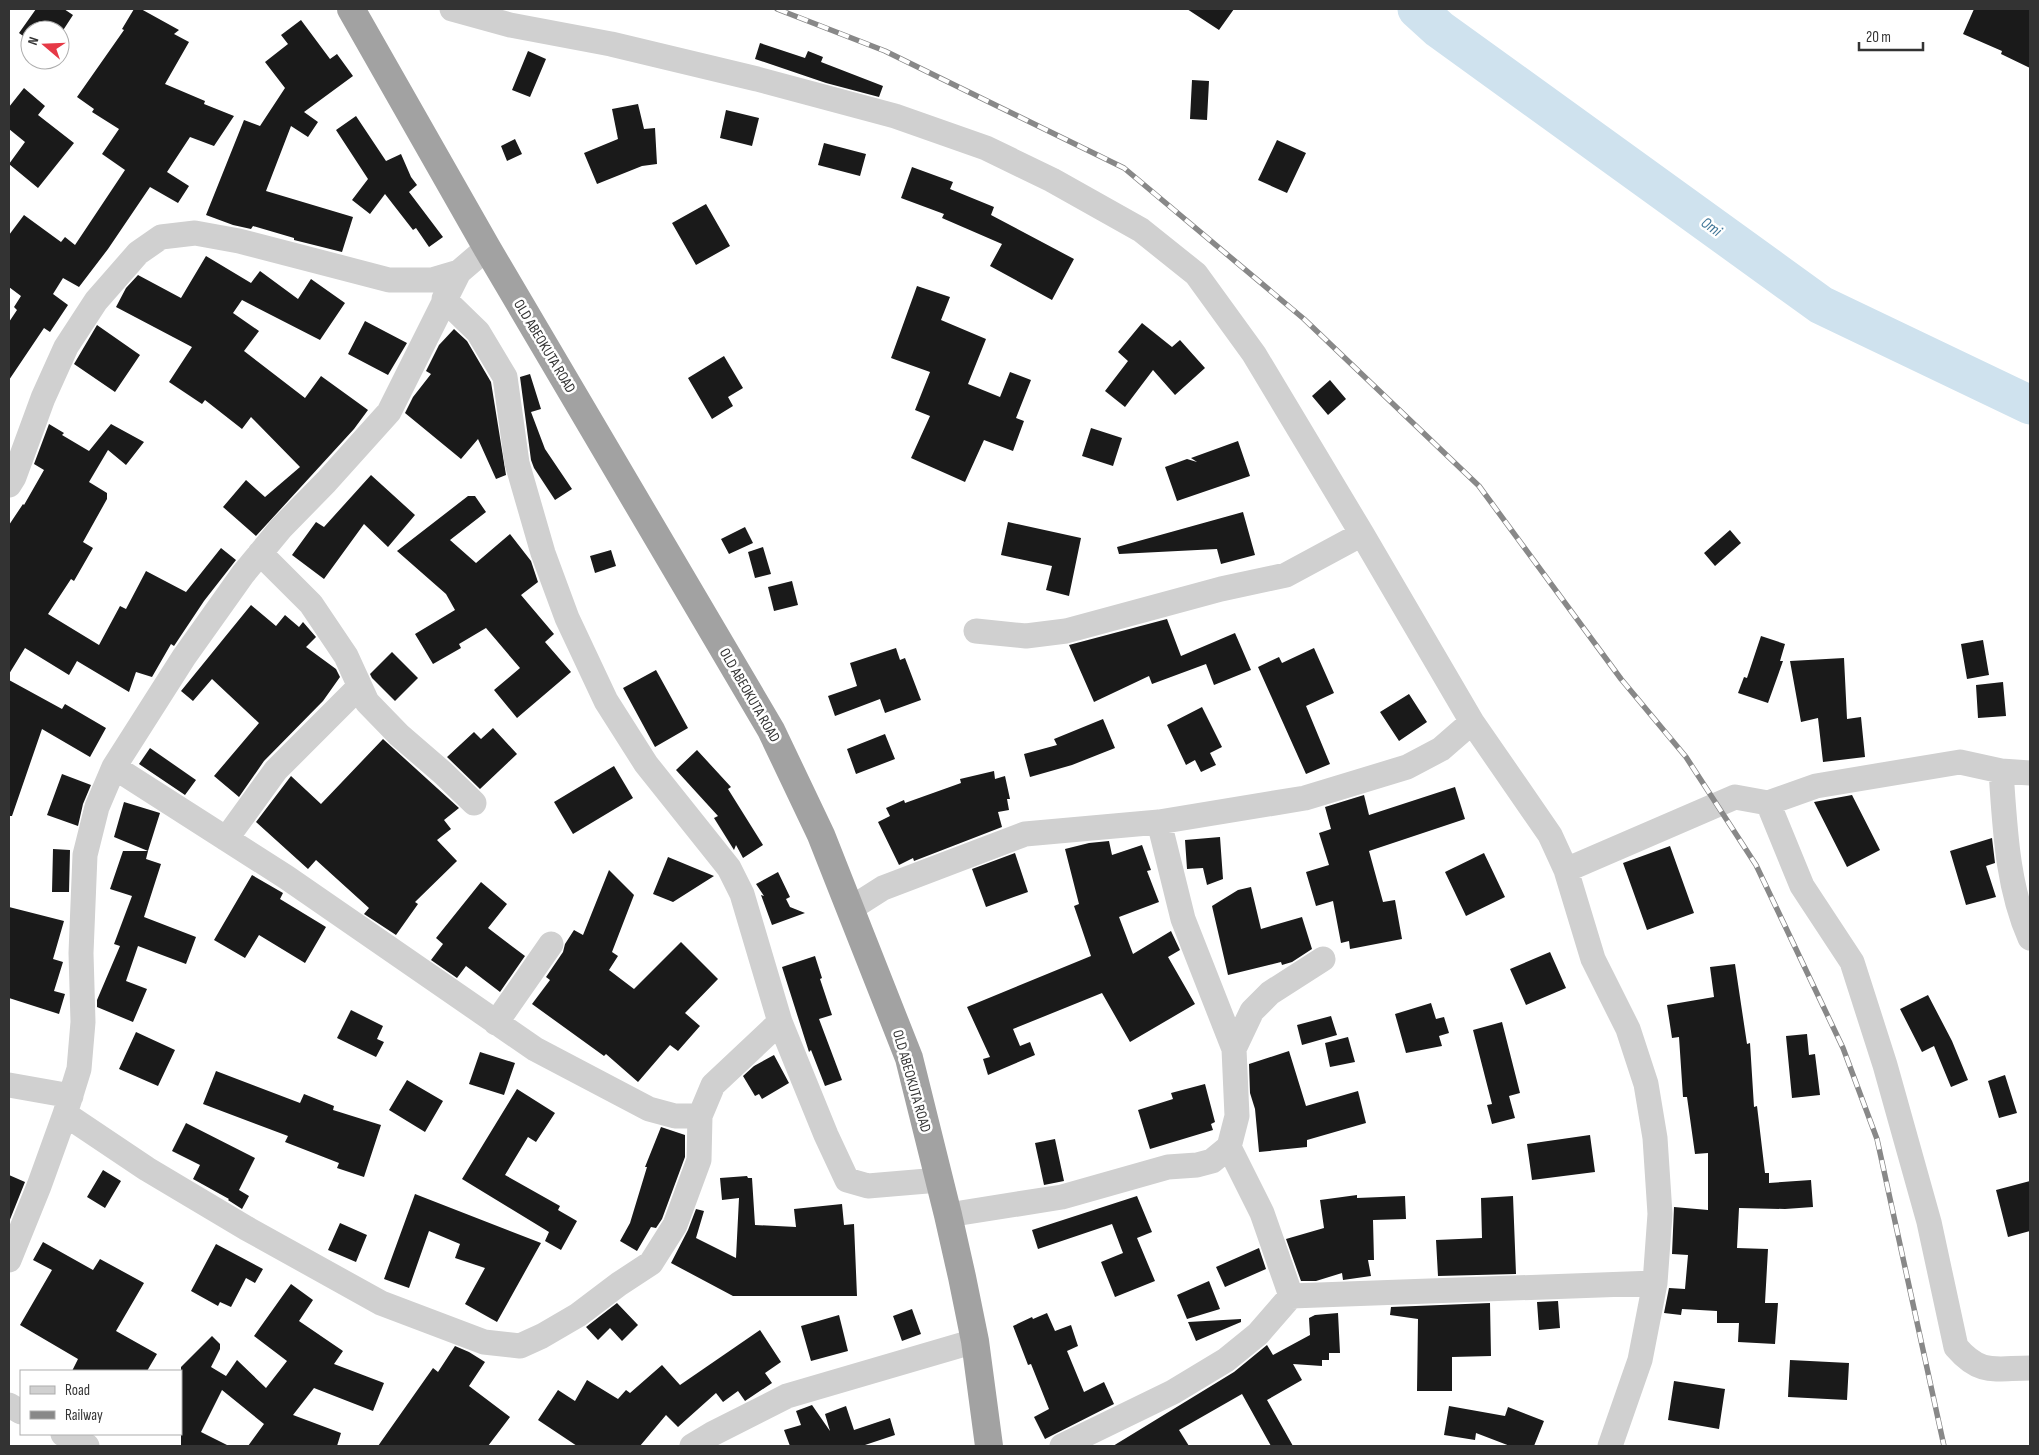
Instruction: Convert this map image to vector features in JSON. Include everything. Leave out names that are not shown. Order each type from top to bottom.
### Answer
[{"type":"highway","name":"OLD ABEOKUTA ROAD","points":[[351,9],[487,248],[771,730],[821,835],[908,1058],[948,1214],[975,1341],[989,1446]]},
{"type":"street","points":[[452,9],[510,25],[611,44],[748,77],[895,116],[986,148],[1052,180],[1141,230],[1196,274],[1254,354],[1472,722],[1550,835],[1566,870],[1593,959],[1628,1028],[1646,1084],[1655,1138],[1660,1214],[1655,1283],[1640,1360],[1610,1446]]},
{"type":"street","points":[[9,485],[14,477],[43,398],[66,347],[96,301],[138,253],[161,237],[195,233],[239,241],[389,280],[432,280],[459,272]]},
{"type":"street","points":[[9,1260],[68,1105],[79,1069],[83,1022],[81,953],[85,855],[97,807],[114,767],[184,657],[243,574],[281,528],[326,482],[388,412],[459,272],[487,248]]},
{"type":"street","points":[[444,299],[478,332],[505,377],[517,463],[543,552],[571,626],[606,701],[646,764],[729,868],[742,894],[780,1022],[826,1135],[847,1180],[868,1186],[939,1180]]},
{"type":"street","points":[[976,631],[1026,636],[1066,631],[1221,589],[1286,575],[1362,534]]},
{"type":"street","points":[[260,553],[311,604],[346,656],[367,702],[386,722],[474,803]]},
{"type":"street","points":[[226,839],[276,770],[359,687]]},
{"type":"street","points":[[850,909],[883,888],[1025,834],[1159,822],[1305,798],[1406,768],[1441,749],[1472,722]]},
{"type":"street","points":[[1566,870],[1735,797],[1768,802],[1816,786],[1960,762],[2001,771],[2030,773]]},
{"type":"street","points":[[114,767],[361,928],[534,1049],[649,1109],[675,1116],[700,1116]]},
{"type":"street","points":[[2001,771],[2005,831],[2012,886],[2020,914],[2030,938]]},
{"type":"street","points":[[1768,802],[1802,886],[1852,962],[1885,1065],[1929,1222],[1956,1347],[1968,1361],[1982,1368],[2030,1368]]},
{"type":"street","points":[[948,1214],[1062,1196],[1168,1167],[1197,1165],[1212,1161],[1229,1148],[1237,1116],[1234,1048],[1184,919],[1159,822]]},
{"type":"street","points":[[496,1023],[552,944]]},
{"type":"street","points":[[1234,1048],[1252,1011],[1270,993],[1323,958]]},
{"type":"street","points":[[9,1085],[68,1105],[147,1169],[246,1228],[381,1303],[484,1342],[520,1346],[542,1336],[578,1315],[651,1263],[675,1225],[700,1160],[700,1116],[713,1086],[780,1022]]},
{"type":"street","points":[[1229,1148],[1262,1213],[1292,1296]]},
{"type":"street","points":[[1062,1446],[1174,1392],[1226,1360],[1258,1334],[1292,1296],[1655,1283]]},
{"type":"street","points":[[692,1446],[787,1396],[975,1341]]},
{"type":"street","points":[[65,1435],[87,1446]]},
{"type":"building","points":[[36,9],[64,9],[73,15],[70,20],[28,20]]},
{"type":"building","points":[[134,9],[141,9],[179,30],[174,34],[189,42],[165,84],[205,101],[204,104],[234,116],[214,146],[190,137],[167,172],[189,186],[178,203],[150,187],[108,249],[79,287],[63,278],[53,294],[68,305],[50,332],[44,328],[9,380],[9,322],[17,310],[14,307],[21,296],[9,287],[9,235],[24,215],[61,242],[65,237],[75,245],[125,170],[102,154],[119,129],[92,112],[94,109],[77,97],[124,30],[122,29]]},
{"type":"building","points":[[1187,9],[1234,9],[1219,30]]},
{"type":"building","points":[[1974,9],[2030,9],[2030,68],[2001,54],[2002,51],[1963,34]]},
{"type":"building","points":[[301,20],[330,59],[337,54],[353,76],[304,112],[318,122],[308,137],[291,126],[266,191],[353,217],[342,252],[294,240],[294,238],[253,226],[251,229],[233,225],[206,215],[244,120],[260,126],[285,88],[265,62],[288,44],[281,35]]},
{"type":"building","points":[[760,43],[805,58],[808,51],[823,57],[821,62],[883,86],[879,97],[826,83],[755,59]]},
{"type":"building","points":[[528,51],[546,59],[530,97],[512,90]]},
{"type":"building","points":[[1192,80],[1209,81],[1207,120],[1190,119]]},
{"type":"building","points":[[24,88],[45,106],[38,115],[74,143],[38,188],[9,164],[25,142],[9,129],[9,107]]},
{"type":"building","points":[[638,104],[644,129],[655,128],[657,164],[642,166],[597,184],[584,153],[618,139],[612,109]]},
{"type":"building","points":[[726,110],[759,118],[752,146],[720,138]]},
{"type":"building","points":[[356,116],[386,161],[401,154],[411,177],[417,185],[409,192],[443,237],[429,247],[416,228],[413,230],[385,194],[370,214],[352,200],[368,179],[336,130]]},
{"type":"building","points":[[515,139],[522,154],[507,161],[501,146]]},
{"type":"building","points":[[1277,140],[1306,153],[1287,193],[1258,180]]},
{"type":"building","points":[[824,143],[866,154],[860,176],[818,165]]},
{"type":"building","points":[[912,167],[953,182],[950,189],[994,207],[991,215],[1074,259],[1052,300],[990,266],[1002,244],[942,218],[944,214],[901,198]]},
{"type":"building","points":[[706,204],[730,246],[696,265],[672,223]]},
{"type":"building","points":[[206,256],[251,283],[260,271],[298,299],[311,279],[345,303],[320,340],[242,300],[233,313],[259,331],[244,351],[305,398],[321,376],[368,410],[354,429],[256,536],[223,507],[246,480],[265,497],[300,467],[251,417],[242,429],[205,400],[202,404],[169,382],[192,347],[116,307],[126,288],[138,275],[181,298]]},
{"type":"building","points":[[917,286],[950,297],[941,320],[986,339],[968,384],[1000,397],[1010,372],[1031,380],[1016,418],[1024,421],[1013,451],[984,440],[965,482],[911,458],[930,416],[915,410],[930,372],[891,358]]},
{"type":"building","points":[[365,321],[407,343],[388,375],[348,354]]},
{"type":"building","points":[[1142,323],[1172,347],[1180,340],[1205,368],[1175,395],[1153,370],[1125,407],[1105,391],[1128,361],[1118,352]]},
{"type":"building","points":[[97,325],[140,355],[115,392],[74,364]]},
{"type":"building","points":[[454,329],[467,341],[491,382],[506,475],[496,479],[478,439],[461,459],[405,413],[413,397],[431,374],[426,371],[439,345]]},
{"type":"building","points":[[724,356],[743,388],[728,397],[733,406],[712,419],[688,378]]},
{"type":"building","points":[[530,374],[541,409],[531,412],[545,449],[572,489],[555,500],[534,468],[531,460],[520,377]]},
{"type":"building","points":[[1330,380],[1346,399],[1328,415],[1312,396]]},
{"type":"building","points":[[49,424],[64,433],[62,435],[89,451],[111,424],[144,442],[126,465],[108,450],[89,482],[107,493],[107,499],[83,542],[93,548],[74,581],[71,579],[48,614],[99,645],[120,606],[126,609],[146,571],[186,592],[221,548],[236,560],[204,601],[174,646],[171,644],[152,677],[136,672],[129,692],[77,661],[69,675],[25,648],[9,674],[9,525],[24,505],[44,470],[34,464]]},
{"type":"building","points":[[1091,428],[1122,438],[1113,466],[1082,456]]},
{"type":"building","points":[[1238,441],[1250,476],[1177,501],[1165,467],[1187,459],[1197,462],[1191,458]]},
{"type":"building","points":[[371,475],[415,515],[388,547],[364,524],[324,579],[292,555],[316,522],[324,527]]},
{"type":"building","points":[[468,496],[475,496],[486,512],[450,540],[476,563],[510,534],[531,561],[538,582],[521,595],[554,634],[545,642],[571,672],[517,718],[494,690],[520,668],[486,628],[459,644],[461,648],[433,664],[415,634],[455,610],[446,594],[397,551]]},
{"type":"building","points":[[1243,512],[1255,555],[1221,564],[1217,549],[1119,554],[1117,547]]},
{"type":"building","points":[[1008,522],[1081,538],[1069,596],[1046,590],[1052,566],[1001,555]]},
{"type":"building","points":[[745,527],[753,543],[729,554],[721,539]]},
{"type":"building","points":[[1730,530],[1741,543],[1715,566],[1704,553]]},
{"type":"building","points":[[763,547],[771,574],[755,578],[748,552]]},
{"type":"building","points":[[611,550],[616,566],[595,573],[590,556]]},
{"type":"building","points":[[792,581],[798,605],[774,611],[768,587]]},
{"type":"building","points":[[251,605],[276,626],[285,615],[299,627],[303,622],[316,637],[306,647],[336,669],[340,677],[323,701],[264,761],[239,797],[214,776],[259,723],[212,679],[193,701],[181,691]]},
{"type":"building","points":[[1167,619],[1181,656],[1235,633],[1251,670],[1214,685],[1206,664],[1152,684],[1149,676],[1094,702],[1069,645]]},
{"type":"building","points":[[1761,636],[1785,644],[1780,661],[1783,661],[1768,703],[1738,693],[1744,677],[1747,678]]},
{"type":"building","points":[[1983,640],[1989,675],[1967,679],[1961,644]]},
{"type":"building","points":[[896,648],[900,660],[905,658],[921,700],[885,713],[880,699],[835,716],[828,696],[857,686],[850,663]]},
{"type":"building","points":[[1314,648],[1334,693],[1306,706],[1330,764],[1306,774],[1258,667],[1279,657],[1282,663]]},
{"type":"building","points":[[392,652],[418,678],[395,701],[370,674]]},
{"type":"building","points":[[1844,658],[1847,719],[1861,717],[1865,757],[1823,762],[1818,718],[1801,722],[1790,661]]},
{"type":"building","points":[[656,670],[688,728],[655,747],[623,688]]},
{"type":"building","points":[[9,680],[62,709],[65,704],[106,728],[90,757],[42,729],[12,816],[9,816]]},
{"type":"building","points":[[2003,682],[2006,716],[1978,718],[1976,685]]},
{"type":"building","points":[[1409,694],[1427,722],[1399,741],[1380,712]]},
{"type":"building","points":[[1202,707],[1222,747],[1210,753],[1216,765],[1201,772],[1195,760],[1186,765],[1167,725]]},
{"type":"building","points":[[1103,719],[1115,748],[1072,765],[1030,777],[1024,754],[1057,745],[1054,739]]},
{"type":"building","points":[[493,728],[517,754],[480,789],[447,757],[474,732],[481,739]]},
{"type":"building","points":[[885,734],[895,759],[856,774],[847,749]]},
{"type":"building","points":[[383,739],[459,808],[444,820],[451,829],[437,840],[457,861],[415,902],[418,904],[396,935],[364,914],[369,908],[316,860],[308,869],[256,822],[291,776],[321,804]]},
{"type":"building","points":[[150,748],[196,780],[185,795],[139,764]]},
{"type":"building","points":[[697,750],[731,787],[728,789],[763,845],[743,858],[736,845],[734,850],[714,818],[718,816],[676,770]]},
{"type":"building","points":[[614,766],[633,798],[573,834],[554,802]]},
{"type":"building","points":[[994,771],[995,779],[1005,776],[1010,799],[1007,799],[1009,810],[998,812],[1002,827],[914,861],[913,858],[899,865],[878,822],[890,816],[886,808],[904,800],[905,803],[961,783],[960,779]]},
{"type":"building","points":[[62,774],[91,785],[83,804],[78,826],[47,815]]},
{"type":"building","points":[[1455,787],[1465,819],[1369,851],[1383,902],[1395,900],[1402,939],[1350,949],[1349,941],[1341,943],[1333,901],[1316,906],[1306,872],[1329,865],[1319,833],[1331,829],[1325,807],[1364,795],[1369,815]]},
{"type":"building","points":[[1852,795],[1880,850],[1847,867],[1814,802]]},
{"type":"building","points":[[124,802],[160,813],[148,851],[114,837]]},
{"type":"building","points":[[1220,837],[1223,879],[1207,885],[1203,868],[1187,869],[1185,840]]},
{"type":"building","points":[[1992,838],[1995,863],[1986,866],[1996,897],[1966,905],[1950,851]]},
{"type":"building","points":[[1109,841],[1112,855],[1142,845],[1151,870],[1147,871],[1159,902],[1119,917],[1133,954],[1171,931],[1180,950],[1168,957],[1195,1004],[1130,1042],[1102,993],[1013,1029],[1020,1046],[1030,1042],[1035,1055],[988,1075],[983,1059],[990,1057],[967,1007],[1091,956],[1074,906],[1079,904],[1065,849],[1089,843]]},
{"type":"building","points":[[1670,846],[1694,913],[1647,930],[1623,863]]},
{"type":"building","points":[[53,849],[70,850],[69,892],[52,892]]},
{"type":"building","points":[[123,851],[148,851],[146,859],[161,864],[144,917],[196,937],[186,964],[138,946],[126,981],[147,989],[133,1022],[97,1007],[97,1000],[120,946],[114,944],[132,896],[110,889]]},
{"type":"building","points":[[1015,853],[1028,892],[986,907],[972,869]]},
{"type":"building","points":[[1484,853],[1505,897],[1466,916],[1445,872]]},
{"type":"building","points":[[668,857],[714,876],[673,902],[653,894]]},
{"type":"building","points":[[609,870],[634,895],[612,952],[618,956],[609,970],[634,989],[681,942],[718,979],[685,1013],[700,1026],[678,1051],[670,1045],[638,1082],[606,1054],[604,1056],[532,1004],[550,980],[546,977],[563,952],[565,944],[574,930],[583,935]]},
{"type":"building","points":[[778,872],[790,897],[786,899],[790,907],[805,913],[772,925],[761,895],[764,896],[756,884]]},
{"type":"building","points":[[252,875],[283,893],[280,899],[326,927],[305,963],[259,935],[245,958],[214,940]]},
{"type":"building","points":[[481,882],[507,904],[488,928],[525,956],[500,992],[466,966],[457,978],[431,960],[443,944],[436,938]]},
{"type":"building","points":[[1251,887],[1261,929],[1302,917],[1312,949],[1292,962],[1282,965],[1281,962],[1228,975],[1212,906],[1238,890]]},
{"type":"building","points":[[9,907],[64,921],[53,959],[63,962],[54,991],[65,994],[59,1014],[9,998]]},
{"type":"building","points":[[1550,952],[1566,988],[1526,1005],[1510,969]]},
{"type":"building","points":[[815,956],[822,978],[820,979],[832,1015],[819,1019],[842,1080],[825,1086],[811,1050],[809,1052],[782,967]]},
{"type":"building","points":[[1735,964],[1747,1044],[1750,1043],[1754,1107],[1757,1106],[1765,1173],[1769,1173],[1769,1183],[1811,1180],[1813,1207],[1785,1209],[1739,1208],[1737,1248],[1768,1249],[1765,1303],[1778,1303],[1775,1344],[1738,1342],[1739,1323],[1717,1323],[1717,1311],[1682,1309],[1681,1315],[1664,1313],[1669,1288],[1685,1289],[1688,1255],[1672,1254],[1674,1207],[1708,1210],[1708,1153],[1695,1154],[1687,1097],[1683,1097],[1679,1037],[1672,1038],[1667,1005],[1714,997],[1710,967]]},
{"type":"building","points":[[1928,995],[1952,1041],[1968,1080],[1951,1087],[1934,1046],[1922,1052],[1900,1009]]},
{"type":"building","points":[[1431,1003],[1436,1019],[1444,1017],[1449,1033],[1439,1036],[1442,1046],[1406,1053],[1395,1014]]},
{"type":"building","points":[[351,1010],[383,1026],[377,1039],[384,1042],[376,1057],[337,1038]]},
{"type":"building","points":[[1331,1016],[1337,1035],[1302,1045],[1297,1025]]},
{"type":"building","points":[[1502,1022],[1520,1093],[1509,1096],[1515,1118],[1492,1124],[1487,1105],[1492,1104],[1473,1030]]},
{"type":"building","points":[[136,1032],[175,1050],[158,1086],[119,1069]]},
{"type":"building","points":[[1807,1034],[1809,1055],[1815,1054],[1820,1095],[1792,1098],[1786,1036]]},
{"type":"building","points":[[1348,1037],[1355,1062],[1330,1067],[1325,1043]]},
{"type":"building","points":[[1289,1051],[1306,1106],[1358,1091],[1366,1123],[1307,1140],[1307,1147],[1259,1152],[1255,1109],[1250,1093],[1249,1064]]},
{"type":"building","points":[[480,1052],[515,1063],[504,1095],[469,1084]]},
{"type":"building","points":[[774,1055],[789,1083],[762,1099],[759,1094],[755,1096],[743,1076],[754,1066]]},
{"type":"building","points":[[216,1071],[300,1103],[304,1094],[334,1106],[333,1110],[381,1125],[364,1177],[337,1168],[339,1163],[285,1142],[288,1136],[203,1104]]},
{"type":"building","points":[[2005,1075],[2017,1113],[1999,1118],[1988,1081]]},
{"type":"building","points":[[407,1080],[443,1101],[425,1132],[389,1110]]},
{"type":"building","points":[[1205,1084],[1215,1122],[1211,1124],[1213,1130],[1150,1149],[1138,1110],[1173,1099],[1171,1093]]},
{"type":"building","points":[[517,1089],[555,1113],[536,1142],[528,1137],[505,1175],[560,1206],[558,1210],[577,1221],[561,1250],[545,1241],[549,1232],[462,1179]]},
{"type":"building","points":[[186,1123],[255,1158],[239,1190],[249,1196],[242,1209],[229,1199],[193,1179],[200,1165],[172,1151]]},
{"type":"building","points":[[661,1127],[685,1135],[685,1157],[662,1219],[656,1228],[651,1227],[637,1251],[620,1241],[630,1223],[647,1167],[645,1167]]},
{"type":"building","points":[[1590,1135],[1595,1172],[1532,1180],[1527,1144]]},
{"type":"building","points":[[1055,1139],[1064,1181],[1044,1185],[1035,1143]]},
{"type":"building","points":[[103,1170],[121,1181],[105,1208],[87,1197]]},
{"type":"building","points":[[9,1175],[25,1182],[9,1222]]},
{"type":"building","points":[[747,1176],[752,1178],[755,1225],[796,1227],[794,1209],[842,1204],[844,1225],[854,1224],[857,1296],[733,1296],[671,1263],[688,1230],[696,1209],[704,1211],[696,1238],[736,1258],[739,1198],[722,1200],[720,1178]]},
{"type":"building","points":[[2030,1181],[2030,1231],[2008,1237],[1996,1190]]},
{"type":"building","points":[[415,1194],[541,1243],[497,1322],[465,1304],[485,1268],[455,1258],[460,1244],[429,1231],[409,1288],[384,1279]]},
{"type":"building","points":[[1357,1195],[1357,1198],[1405,1196],[1406,1219],[1373,1220],[1374,1260],[1368,1260],[1371,1276],[1343,1280],[1342,1273],[1316,1281],[1301,1281],[1286,1239],[1324,1228],[1320,1200]]},
{"type":"building","points":[[1137,1196],[1152,1232],[1137,1238],[1155,1281],[1115,1297],[1101,1262],[1123,1253],[1112,1224],[1038,1249],[1032,1230]]},
{"type":"building","points":[[1513,1196],[1516,1274],[1438,1276],[1436,1240],[1482,1238],[1481,1198]]},
{"type":"building","points":[[340,1223],[367,1235],[356,1262],[328,1250]]},
{"type":"building","points":[[43,1242],[93,1270],[100,1259],[144,1283],[116,1331],[157,1354],[148,1370],[72,1370],[78,1359],[20,1325],[52,1270],[33,1260]]},
{"type":"building","points":[[216,1244],[263,1269],[255,1283],[246,1278],[231,1307],[220,1302],[218,1306],[191,1291]]},
{"type":"building","points":[[1259,1248],[1266,1269],[1225,1287],[1216,1267]]},
{"type":"building","points":[[1209,1281],[1220,1309],[1187,1319],[1177,1295]]},
{"type":"building","points":[[291,1284],[313,1300],[299,1321],[343,1351],[334,1364],[384,1383],[373,1411],[314,1388],[293,1415],[341,1433],[337,1446],[248,1446],[264,1424],[222,1390],[201,1432],[229,1446],[181,1446],[181,1367],[212,1336],[220,1344],[220,1349],[211,1367],[226,1376],[237,1360],[266,1388],[287,1361],[254,1336]]},
{"type":"building","points":[[1558,1301],[1560,1328],[1539,1330],[1537,1302]]},
{"type":"building","points":[[617,1303],[638,1325],[622,1341],[610,1328],[598,1340],[586,1327]]},
{"type":"building","points":[[1490,1303],[1491,1356],[1452,1357],[1452,1391],[1417,1391],[1418,1319],[1390,1315],[1391,1307]]},
{"type":"building","points":[[912,1309],[921,1334],[902,1341],[893,1316]]},
{"type":"building","points":[[1047,1313],[1055,1331],[1071,1325],[1078,1346],[1067,1351],[1084,1392],[1104,1382],[1114,1404],[1045,1439],[1034,1417],[1049,1409],[1031,1364],[1028,1365],[1013,1326],[1032,1317],[1033,1319]]},
{"type":"building","points":[[1338,1313],[1340,1353],[1329,1353],[1329,1360],[1322,1360],[1322,1366],[1293,1364],[1302,1380],[1267,1400],[1293,1446],[1271,1446],[1242,1394],[1179,1430],[1189,1446],[1113,1446],[1234,1372],[1267,1345],[1273,1355],[1310,1335],[1309,1318],[1315,1315]]},
{"type":"building","points":[[839,1315],[848,1351],[811,1361],[801,1326]]},
{"type":"building","points":[[1241,1319],[1241,1322],[1196,1341],[1188,1322]]},
{"type":"building","points":[[760,1330],[781,1362],[765,1373],[772,1383],[745,1401],[738,1391],[723,1402],[716,1393],[678,1427],[666,1415],[640,1446],[577,1446],[538,1420],[558,1390],[575,1401],[587,1380],[618,1399],[626,1390],[630,1393],[662,1365],[680,1385]]},
{"type":"building","points":[[455,1346],[485,1362],[469,1386],[510,1417],[488,1446],[378,1446],[433,1368],[438,1372]]},
{"type":"building","points":[[1790,1360],[1849,1363],[1847,1400],[1788,1397]]},
{"type":"building","points":[[1674,1381],[1725,1389],[1719,1429],[1668,1420]]},
{"type":"building","points":[[812,1405],[830,1431],[825,1414],[846,1406],[854,1430],[890,1418],[895,1435],[862,1446],[790,1446],[784,1430],[801,1425],[796,1411]]},
{"type":"building","points":[[1449,1406],[1505,1416],[1508,1407],[1544,1421],[1534,1446],[1510,1446],[1476,1433],[1475,1440],[1444,1435]]},
{"type":"waterway","name":"Omi","points":[[1417,9],[1439,29],[1821,305],[2030,405]]},
{"type":"railway","points":[[777,9],[885,51],[1124,168],[1304,319],[1479,486],[1621,679],[1686,757],[1756,865],[1843,1048],[1877,1139],[1944,1446]]}]
